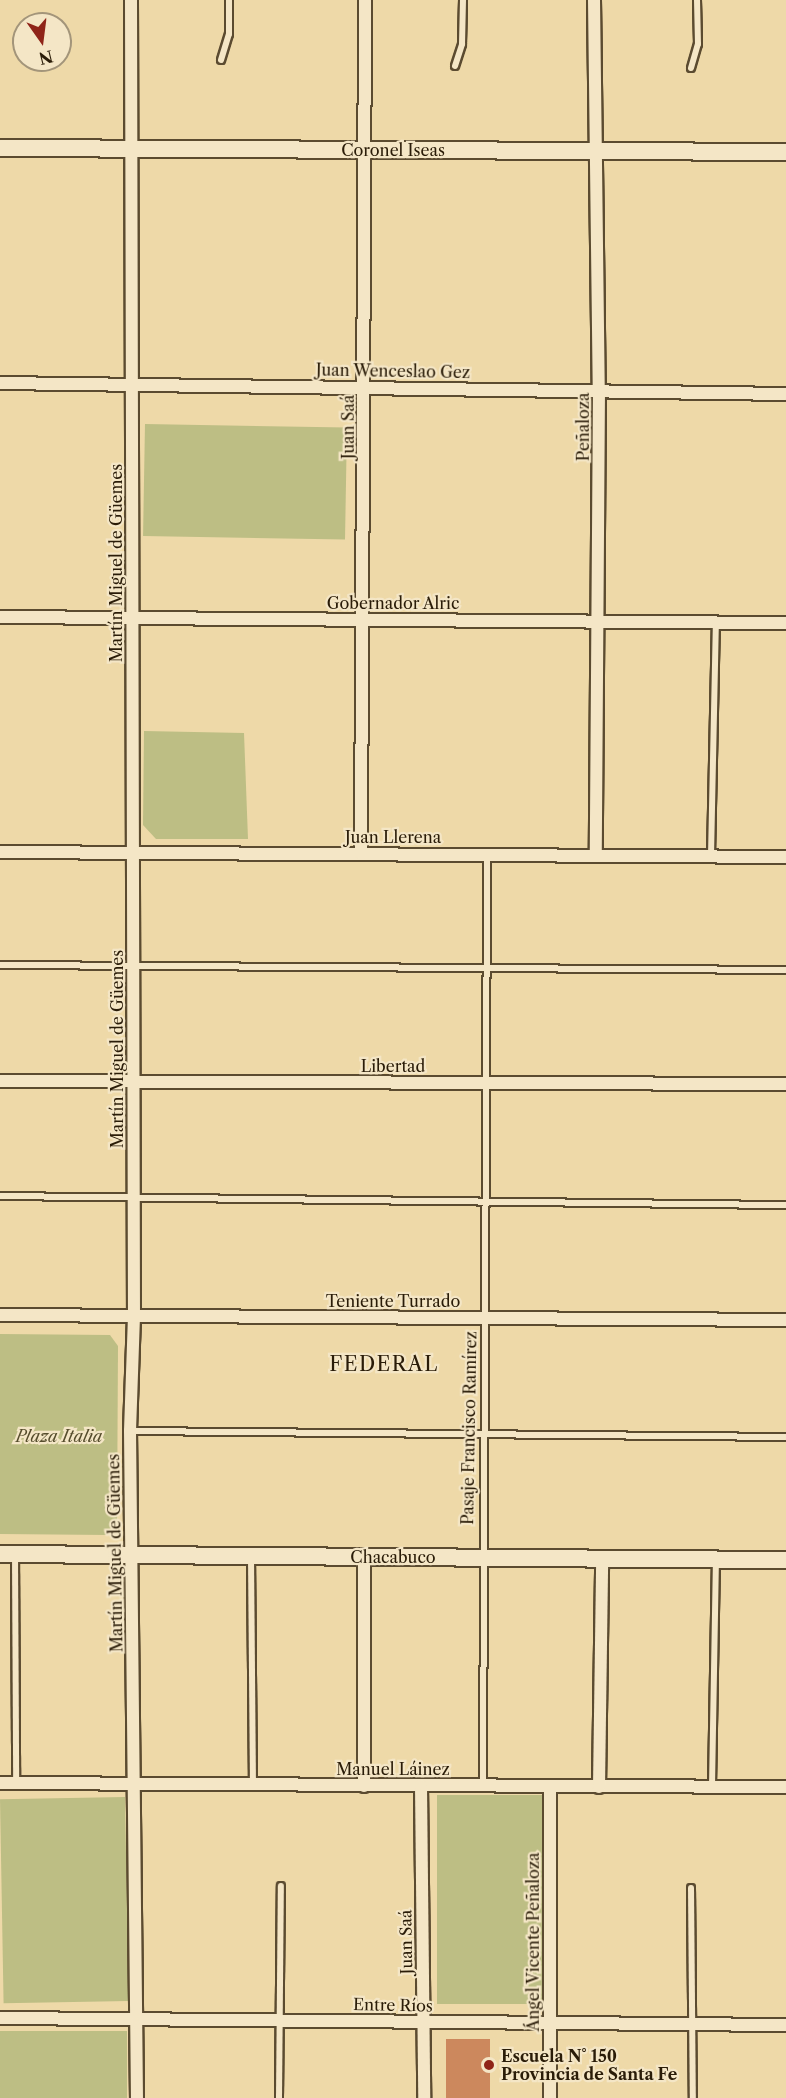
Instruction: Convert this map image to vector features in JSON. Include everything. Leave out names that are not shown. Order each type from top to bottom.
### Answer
[{"type":"street","name":"Martín Miguel de Güemes","points":[[131,0],[134,1316],[130,1431],[137,2098]]},
{"type":"street","name":"Juan Saá","points":[[361,853],[364,620],[365,0]]},
{"type":"street","name":"Peñaloza","points":[[594,0],[599,390],[596,855]]},
{"type":"street","name":"Coronel Iseas","points":[[0,148],[786,152]]},
{"type":"street","name":"Juan Wenceslao Gez","points":[[0,383],[786,394]]},
{"type":"street","name":"Gobernador Alric","points":[[0,616],[786,623]]},
{"type":"street","name":"Juan Llerena","points":[[0,852],[786,857]]},
{"type":"street","name":"Libertad","points":[[0,1081],[786,1084]]},
{"type":"street","name":"Teniente Turrado","points":[[0,1315],[786,1320]]},
{"type":"street","name":"Chacabuco","points":[[7,1554],[786,1560]]},
{"type":"street","points":[[364,1557],[364,1786]]},
{"type":"street","points":[[599,1787],[602,1559]]},
{"type":"street","name":"Manuel Láinez","points":[[0,1784],[786,1787]]},
{"type":"street","name":"Juan Saá","points":[[421,1786],[424,2098]]},
{"type":"street","name":"Ángel Vicente Peñaloza","points":[[550,1786],[550,2098]]},
{"type":"street","name":"Entre Ríos","points":[[0,2018],[786,2025]]},
{"type":"lane","points":[[221,60],[229,34],[229,0]]},
{"type":"lane","points":[[455,66],[462,44],[463,0]]},
{"type":"lane","points":[[691,68],[698,44],[697,0]]},
{"type":"lane","points":[[711,856],[716,622]]},
{"type":"lane","name":"Pasaje Francisco Ramírez","points":[[483,1786],[484,1083],[488,854]]},
{"type":"lane","points":[[0,965],[786,970]]},
{"type":"lane","points":[[0,1196],[786,1205]]},
{"type":"lane","points":[[130,1431],[786,1437]]},
{"type":"lane","points":[[7,1554],[16,1784]]},
{"type":"lane","points":[[251,1556],[253,1785]]},
{"type":"lane","points":[[712,1787],[716,1560]]},
{"type":"lane","points":[[279,2098],[281,1886]]},
{"type":"lane","points":[[691,1888],[693,2098]]},
{"type":"green space","points":[[145,424],[347,428],[345,540],[143,536]]},
{"type":"green space","points":[[144,731],[244,733],[248,839],[156,839],[143,825]]},
{"type":"green space","name":"Plaza Italia","points":[[0,1334],[110,1335],[118,1346],[117,1525],[108,1535],[0,1534]]},
{"type":"green space","points":[[437,1795],[542,1795],[542,2004],[437,2004]]},
{"type":"green space","points":[[125,1797],[129,2001],[4,2003],[0,1799]]},
{"type":"green space","points":[[0,2031],[127,2031],[127,2098],[0,2098]]},
{"type":"building","name":"Escuela N° 150 Provincia de Santa Fe","points":[[446,2039],[490,2039],[490,2098],[446,2098]]},
{"type":"place","name":"Escuela N° 150 Provincia de Santa Fe","points":[[489,2065]]},
{"type":"district","name":"FEDERAL","points":[[384,1364]]}]
